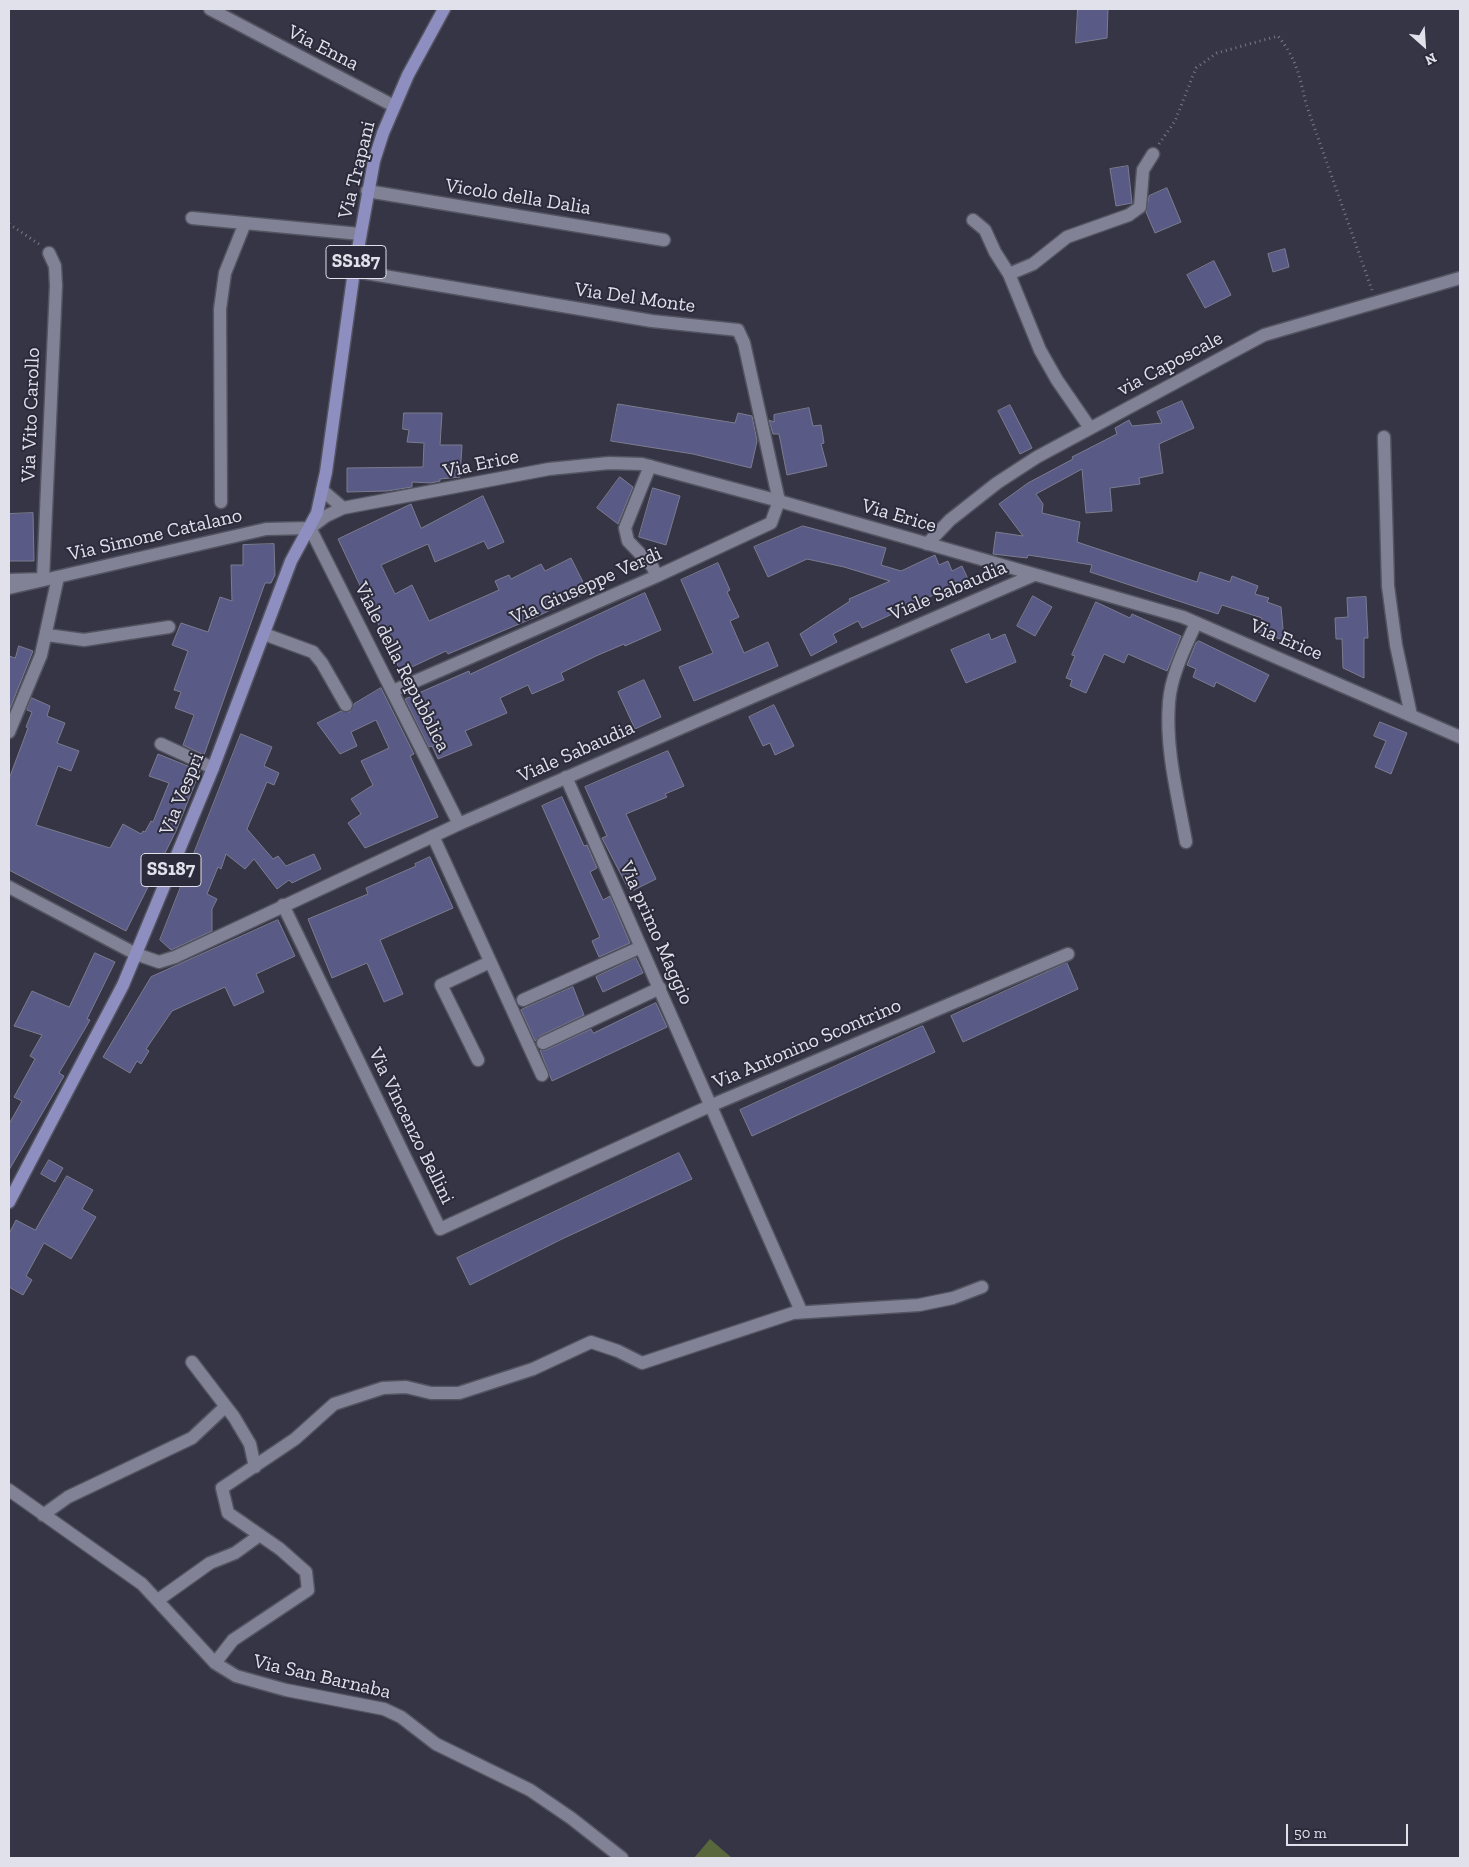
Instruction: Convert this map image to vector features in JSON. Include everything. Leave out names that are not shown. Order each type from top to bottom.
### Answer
[{"type":"main road","name":"Via Trapani","points":[[310,528],[322,490],[367,191],[383,133],[394,106],[444,9]]},
{"type":"main road","name":"Via Vespri","points":[[9,1202],[123,985],[213,768],[292,561],[310,528]]},
{"type":"street","name":"Via Enna","points":[[210,9],[394,106]]},
{"type":"street","points":[[1009,274],[1033,264],[1067,237],[1129,215],[1140,207],[1143,170],[1153,154]]},
{"type":"street","name":"Vicolo della Dalia","points":[[367,191],[664,240]]},
{"type":"street","points":[[192,218],[360,234]]},
{"type":"street","points":[[973,220],[985,230],[995,252],[1009,274],[1040,350],[1057,380],[1090,428]]},
{"type":"street","points":[[221,502],[220,309],[225,273],[245,223]]},
{"type":"street","name":"Via Vito Carollo","points":[[43,579],[56,286],[55,266],[49,253]]},
{"type":"street","name":"Via Del Monte","points":[[354,271],[652,321],[738,330],[744,342],[779,501]]},
{"type":"street","name":"via Caposcale","points":[[927,544],[950,520],[997,483],[1037,457],[1264,335],[1460,278]]},
{"type":"street","points":[[1384,437],[1388,586],[1396,645],[1411,715]]},
{"type":"street","name":"Via Erice","points":[[310,528],[326,516],[344,508],[549,469],[609,463],[650,466],[1112,596],[1196,623],[1460,737]]},
{"type":"street","points":[[650,466],[625,528],[628,541],[652,566],[658,576]]},
{"type":"street","points":[[322,490],[344,508]]},
{"type":"street","name":"Via Giuseppe Verdi","points":[[393,691],[658,576],[771,523],[779,501]]},
{"type":"street","name":"Via Simone Catalano","points":[[9,588],[266,529],[310,528]]},
{"type":"street","name":"Viale della Repubblica","points":[[310,528],[459,824]]},
{"type":"street","name":"Viale Sabaudia","points":[[9,887],[136,954],[159,962],[175,957],[459,824],[1034,575]]},
{"type":"street","points":[[9,732],[47,635],[58,577]]},
{"type":"street","points":[[9,580],[43,579]]},
{"type":"street","points":[[1186,842],[1169,741],[1169,701],[1176,669],[1196,623]]},
{"type":"street","points":[[47,635],[84,640],[169,627]]},
{"type":"street","points":[[264,634],[313,652],[322,663],[346,705]]},
{"type":"street","points":[[161,744],[213,768]]},
{"type":"street","name":"Via primo Maggio","points":[[566,778],[712,1105]]},
{"type":"street","points":[[433,836],[542,1075]]},
{"type":"street","name":"Via Vincenzo Bellini","points":[[283,905],[440,1229],[712,1105]]},
{"type":"street","points":[[523,1000],[641,947]]},
{"type":"street","name":"Via Antonino Scontrino","points":[[801,1311],[712,1105],[1068,954]]},
{"type":"street","points":[[478,1060],[441,985],[490,962]]},
{"type":"street","points":[[543,1043],[660,988]]},
{"type":"street","points":[[215,1663],[233,1640],[308,1590],[306,1572],[260,1535],[228,1513],[222,1488],[295,1439],[334,1404],[383,1388],[406,1387],[431,1393],[459,1393],[533,1370],[591,1342],[618,1351],[642,1363],[801,1311],[919,1306],[953,1298],[982,1287]]},
{"type":"street","points":[[192,1362],[250,1444],[255,1467]]},
{"type":"street","points":[[43,1515],[68,1497],[192,1438],[225,1407]]},
{"type":"street","name":"Via San Barnaba","points":[[9,1490],[142,1584],[215,1663],[236,1676],[286,1690],[384,1709],[401,1716],[436,1744],[530,1790],[571,1818],[622,1858]]},
{"type":"street","points":[[158,1600],[210,1563],[235,1553],[260,1535]]},
{"type":"path","points":[[1153,154],[1175,121],[1196,68],[1218,52],[1278,36],[1290,51],[1299,72],[1306,104],[1376,303]]},
{"type":"path","points":[[9,224],[36,240],[49,253]]},
{"type":"green space","points":[[710,1839],[732,1858],[694,1858]]},
{"type":"building","points":[[1078,9],[1108,9],[1107,38],[1076,43]]},
{"type":"building","points":[[1128,166],[1132,203],[1116,206],[1110,169]]},
{"type":"building","points":[[1167,188],[1181,222],[1155,233],[1146,212],[1149,196]]},
{"type":"building","points":[[1285,249],[1289,267],[1273,272],[1268,254]]},
{"type":"building","points":[[1214,261],[1231,295],[1205,308],[1187,275]]},
{"type":"building","points":[[1182,401],[1194,428],[1159,444],[1163,473],[1139,478],[1140,484],[1110,488],[1112,511],[1086,513],[1082,469],[1036,494],[1043,504],[1042,513],[1080,522],[1077,542],[1197,582],[1200,572],[1230,582],[1232,576],[1258,586],[1255,594],[1269,598],[1267,602],[1281,607],[1284,640],[1257,632],[1262,618],[1222,605],[1218,614],[1090,572],[1092,565],[1028,555],[1027,558],[993,554],[996,532],[1023,536],[999,504],[1028,483],[1073,459],[1072,457],[1117,434],[1115,428],[1129,420],[1132,426],[1162,423],[1157,412]]},
{"type":"building","points":[[618,404],[735,423],[738,413],[752,416],[757,441],[751,468],[693,454],[611,441]]},
{"type":"building","points":[[1010,405],[1032,448],[1020,454],[998,411]]},
{"type":"building","points":[[809,408],[813,426],[821,425],[824,443],[821,444],[827,466],[787,475],[779,434],[773,434],[769,420],[774,422],[774,415]]},
{"type":"building","points":[[404,413],[442,413],[440,445],[462,445],[460,477],[440,479],[440,481],[431,483],[412,482],[412,487],[387,491],[347,492],[347,468],[423,467],[424,443],[407,442],[409,430],[403,429]]},
{"type":"building","points":[[620,477],[633,487],[618,524],[597,508]]},
{"type":"building","points":[[653,488],[680,496],[666,545],[639,537]]},
{"type":"building","points":[[483,496],[504,542],[488,549],[484,541],[435,562],[428,544],[381,565],[395,594],[412,585],[429,621],[499,590],[495,581],[509,575],[511,579],[541,564],[545,571],[571,558],[588,592],[538,616],[448,654],[446,651],[401,672],[338,539],[411,504],[421,528]]},
{"type":"building","points":[[33,513],[34,561],[9,561],[9,514]]},
{"type":"building","points":[[803,526],[886,548],[881,565],[901,571],[935,555],[939,565],[948,561],[952,571],[962,566],[968,579],[862,628],[858,621],[833,634],[837,642],[811,656],[800,634],[850,601],[849,599],[890,581],[844,567],[807,559],[768,577],[754,547]]},
{"type":"building","points":[[274,544],[275,575],[271,583],[265,583],[204,755],[183,745],[194,715],[175,708],[181,692],[174,690],[188,651],[172,645],[181,623],[208,632],[220,597],[232,601],[231,565],[243,565],[243,545]]},
{"type":"building","points":[[718,563],[730,590],[727,592],[739,617],[730,621],[744,653],[768,642],[778,666],[694,701],[679,667],[713,653],[681,580]]},
{"type":"building","points":[[645,593],[661,630],[596,656],[561,673],[564,680],[532,694],[528,685],[500,698],[507,713],[465,731],[472,745],[438,759],[432,746],[429,747],[405,699],[469,671],[470,674]]},
{"type":"building","points":[[1033,596],[1052,607],[1035,636],[1017,626]]},
{"type":"building","points":[[1366,597],[1368,638],[1364,638],[1364,678],[1343,668],[1342,639],[1336,639],[1335,618],[1348,617],[1347,598]]},
{"type":"building","points":[[1096,602],[1130,618],[1132,614],[1181,636],[1167,671],[1128,654],[1124,663],[1104,654],[1086,693],[1070,686],[1072,680],[1066,678],[1075,656],[1072,655]]},
{"type":"building","points":[[989,634],[991,640],[1005,634],[1016,662],[966,683],[951,650]]},
{"type":"building","points":[[1199,641],[1269,675],[1255,702],[1216,682],[1214,687],[1193,677],[1196,669],[1187,665],[1196,643]]},
{"type":"building","points":[[19,646],[33,651],[9,711],[9,656],[15,658]]},
{"type":"building","points":[[644,680],[661,717],[635,729],[618,692]]},
{"type":"building","points":[[381,688],[414,754],[410,756],[438,817],[365,848],[348,823],[361,814],[351,799],[373,785],[361,761],[389,748],[376,720],[351,732],[357,746],[340,754],[317,723],[341,711],[350,712],[354,704]]},
{"type":"building","points":[[32,698],[50,706],[47,716],[65,723],[57,743],[79,751],[71,771],[58,766],[36,825],[110,848],[123,824],[141,834],[143,831],[145,832],[151,821],[153,822],[169,783],[149,776],[158,754],[200,771],[176,831],[126,931],[9,870],[9,779],[28,728],[26,727],[32,712],[27,710]]},
{"type":"building","points":[[774,705],[794,746],[775,755],[770,743],[763,746],[749,717]]},
{"type":"building","points":[[1380,722],[1407,733],[1391,774],[1375,767],[1386,741],[1374,736]]},
{"type":"building","points":[[241,734],[272,747],[264,766],[279,773],[274,785],[267,782],[247,829],[273,859],[278,856],[286,866],[314,854],[321,869],[292,883],[289,880],[277,889],[254,859],[245,869],[226,854],[221,869],[218,867],[207,894],[217,899],[212,909],[212,931],[171,950],[160,940]]},
{"type":"building","points":[[668,751],[684,786],[665,794],[667,797],[626,814],[656,879],[630,892],[602,838],[607,836],[585,787]]},
{"type":"building","points":[[562,797],[584,846],[587,845],[597,868],[590,872],[603,900],[610,896],[630,943],[599,957],[592,941],[600,937],[542,806]]},
{"type":"building","points":[[430,857],[453,908],[380,940],[403,994],[384,1002],[367,963],[332,978],[308,919],[368,894],[366,888],[416,866],[415,864]]},
{"type":"building","points":[[278,920],[295,956],[256,974],[264,992],[234,1006],[225,987],[172,1011],[146,1049],[149,1051],[141,1064],[137,1061],[130,1073],[103,1057],[151,977]]},
{"type":"building","points":[[95,953],[115,962],[87,1019],[90,1020],[59,1073],[64,1076],[9,1170],[9,1124],[22,1101],[14,1097],[35,1059],[30,1056],[42,1035],[14,1026],[32,991],[69,1007]]},
{"type":"building","points":[[636,958],[643,973],[603,992],[596,977]]},
{"type":"building","points":[[1067,963],[1078,989],[963,1042],[951,1016]]},
{"type":"building","points":[[573,987],[584,1015],[540,1036],[535,1041],[521,1010]]},
{"type":"building","points":[[656,1003],[667,1027],[552,1081],[540,1050],[546,1050],[591,1029],[593,1033]]},
{"type":"building","points":[[923,1026],[935,1052],[752,1136],[740,1110]]},
{"type":"building","points":[[679,1153],[692,1179],[562,1239],[470,1285],[457,1258]]},
{"type":"building","points":[[49,1160],[63,1168],[55,1182],[41,1174]]},
{"type":"building","points":[[67,1176],[93,1190],[82,1209],[96,1217],[71,1259],[44,1243],[26,1276],[32,1280],[23,1295],[9,1287],[9,1234],[16,1220],[35,1230]]}]
